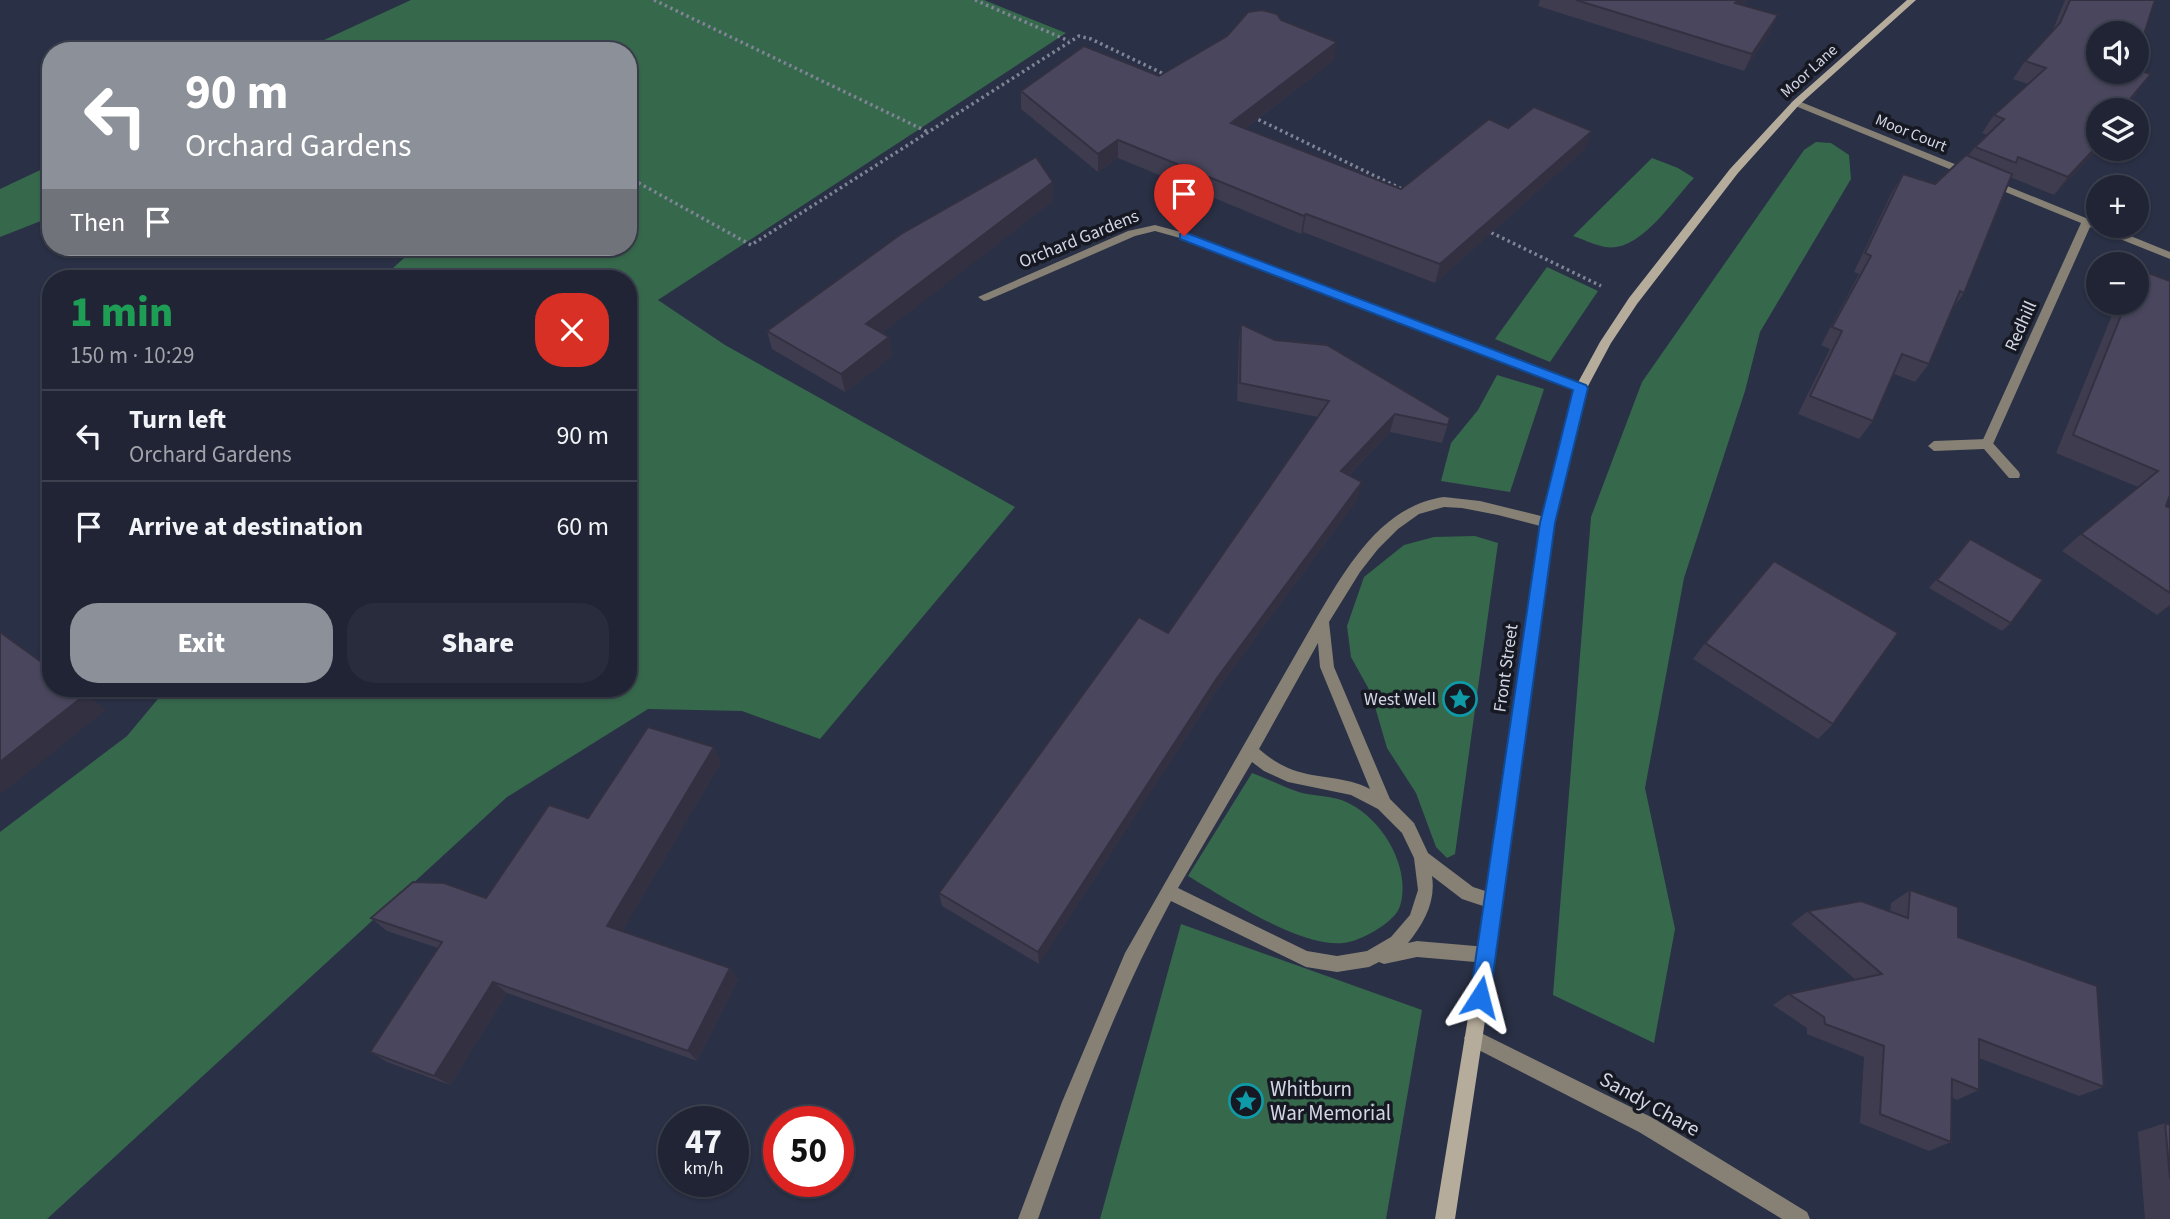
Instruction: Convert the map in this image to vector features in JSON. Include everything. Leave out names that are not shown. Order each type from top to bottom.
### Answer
[{"type":"main road","name":"Moor Lane","points":[[1734,171],[1796,103],[1912,0]]},
{"type":"main road","name":"Front Street","points":[[1445,1219],[1495,902],[1548,523],[1581,388],[1605,342],[1633,301],[1734,171]]},
{"type":"street","name":"Moor Court","points":[[1796,103],[2086,222]]},
{"type":"street","name":"Redhill","points":[[1987,444],[2086,224]]},
{"type":"street","name":"Orchard Gardens","points":[[984,296],[1132,233],[1155,228],[1184,236],[1581,388]]},
{"type":"street","name":"Moor Court","points":[[2126,238],[2170,256]]},
{"type":"street","points":[[1934,446],[1987,444],[2014,475]]},
{"type":"street","points":[[1028,1219],[1063,1119],[1130,961],[1205,822],[1249,751],[1349,576],[1388,530],[1415,509],[1437,501],[1474,505],[1548,523]]},
{"type":"street","points":[[1322,624],[1327,667],[1384,804]]},
{"type":"street","points":[[1249,751],[1269,766],[1293,777],[1354,788],[1384,804],[1408,828],[1422,858],[1426,890],[1417,919],[1397,943],[1369,959]]},
{"type":"street","points":[[1422,858],[1468,893],[1495,902]]},
{"type":"street","points":[[1168,891],[1306,959],[1337,964],[1417,949],[1487,955]]},
{"type":"street","name":"Sandy Chare","points":[[1473,1038],[1646,1125],[1800,1219]]},
{"type":"path","points":[[654,0],[928,132]]},
{"type":"path","points":[[975,0],[1070,41]]},
{"type":"path","points":[[637,182],[751,245],[1079,36],[1091,39],[1176,80]]},
{"type":"path","points":[[1249,115],[1407,192]]},
{"type":"path","points":[[1482,228],[1633,301]]},
{"type":"green space","points":[[411,0],[984,0],[1066,33],[658,300],[725,345],[1015,507],[820,739],[742,711],[648,709],[507,797],[47,1219],[0,1219],[0,832],[127,736],[160,697],[637,697],[637,270],[391,270],[404,258],[399,256],[637,256],[637,42],[320,42]]},
{"type":"green space","points":[[1816,142],[1831,143],[1849,155],[1851,179],[1760,332],[1745,391],[1684,578],[1645,788],[1675,929],[1654,1043],[1553,995],[1591,517],[1642,382],[1804,150]]},
{"type":"green space","points":[[1652,158],[1678,168],[1694,178],[1643,234],[1618,247],[1605,247],[1573,236]]},
{"type":"green space","points":[[42,169],[42,221],[0,237],[0,189]]},
{"type":"green space","points":[[1547,267],[1598,291],[1550,362],[1495,339]]},
{"type":"green space","points":[[1497,375],[1544,389],[1510,492],[1441,481],[1451,443],[1478,410]]},
{"type":"green space","points":[[1475,536],[1498,543],[1455,854],[1447,858],[1436,847],[1416,793],[1387,748],[1371,693],[1351,657],[1347,626],[1364,577],[1404,545],[1434,537]]},
{"type":"green space","points":[[1252,773],[1302,793],[1344,801],[1370,818],[1390,845],[1402,875],[1400,906],[1392,918],[1371,933],[1349,942],[1332,943],[1311,939],[1267,921],[1188,876]]},
{"type":"green space","points":[[1181,924],[1422,1010],[1386,1219],[1100,1219]]},
{"type":"building","points":[[1576,0],[1738,0],[1735,3],[1778,15],[1752,54]]},
{"type":"building","points":[[2070,0],[2155,0],[2148,21],[2086,21],[2086,84],[2143,84],[2131,98],[2086,98],[2086,158],[2068,177],[2018,157],[2016,163],[1975,147],[2004,119],[1994,115],[2046,68],[2025,61],[2060,23]]},
{"type":"building","points":[[1262,10],[1277,14],[1281,20],[1337,42],[1231,123],[1401,189],[1489,119],[1508,128],[1534,107],[1592,131],[1440,264],[1306,214],[1304,216],[1118,140],[1098,154],[1021,91],[1084,46],[1159,76],[1227,36],[1248,12]]},
{"type":"building","points":[[1966,155],[2012,174],[1964,293],[1960,291],[1929,364],[1902,354],[1873,421],[1810,396],[1842,331],[1832,327],[1871,256],[1865,253],[1903,174],[1935,184]]},
{"type":"building","points":[[1036,157],[1053,182],[866,324],[889,337],[841,374],[767,331],[901,234]]},
{"type":"building","points":[[2149,273],[2170,281],[2170,495],[2166,506],[2170,508],[2170,593],[2081,534],[2158,471],[2073,435],[2121,315],[2149,315]]},
{"type":"building","points":[[1241,324],[1275,340],[1327,345],[1450,418],[1448,425],[1395,414],[1341,471],[1362,482],[1217,678],[1038,952],[939,893],[1139,617],[1168,633],[1329,401],[1240,383]]},
{"type":"building","points":[[1970,539],[2043,580],[2011,623],[1937,580]]},
{"type":"building","points":[[1774,561],[1898,633],[1833,724],[1705,643]]},
{"type":"building","points":[[0,632],[42,662],[42,697],[82,697],[0,762]]},
{"type":"building","points":[[648,727],[714,747],[607,926],[730,968],[688,1051],[493,982],[434,1076],[370,1052],[442,942],[371,918],[413,882],[444,883],[486,898],[549,805],[588,818]]},
{"type":"building","points":[[1910,890],[1958,907],[1958,937],[2097,986],[2104,1087],[1979,1039],[1979,1090],[1952,1079],[1951,1142],[1880,1114],[1884,1046],[1825,1024],[1824,1017],[1789,994],[1882,974],[1808,911],[1861,901],[1908,918]]},
{"type":"building","points":[[2165,1123],[2170,1125],[2170,1179]]},
{"type":"place","name":"West Well","points":[[1460,699]]},
{"type":"place","name":"Whitburn War Memorial","points":[[1246,1101]]},
{"type":"route","points":[[1184,236],[1581,388],[1548,523],[1480,997]]}]
